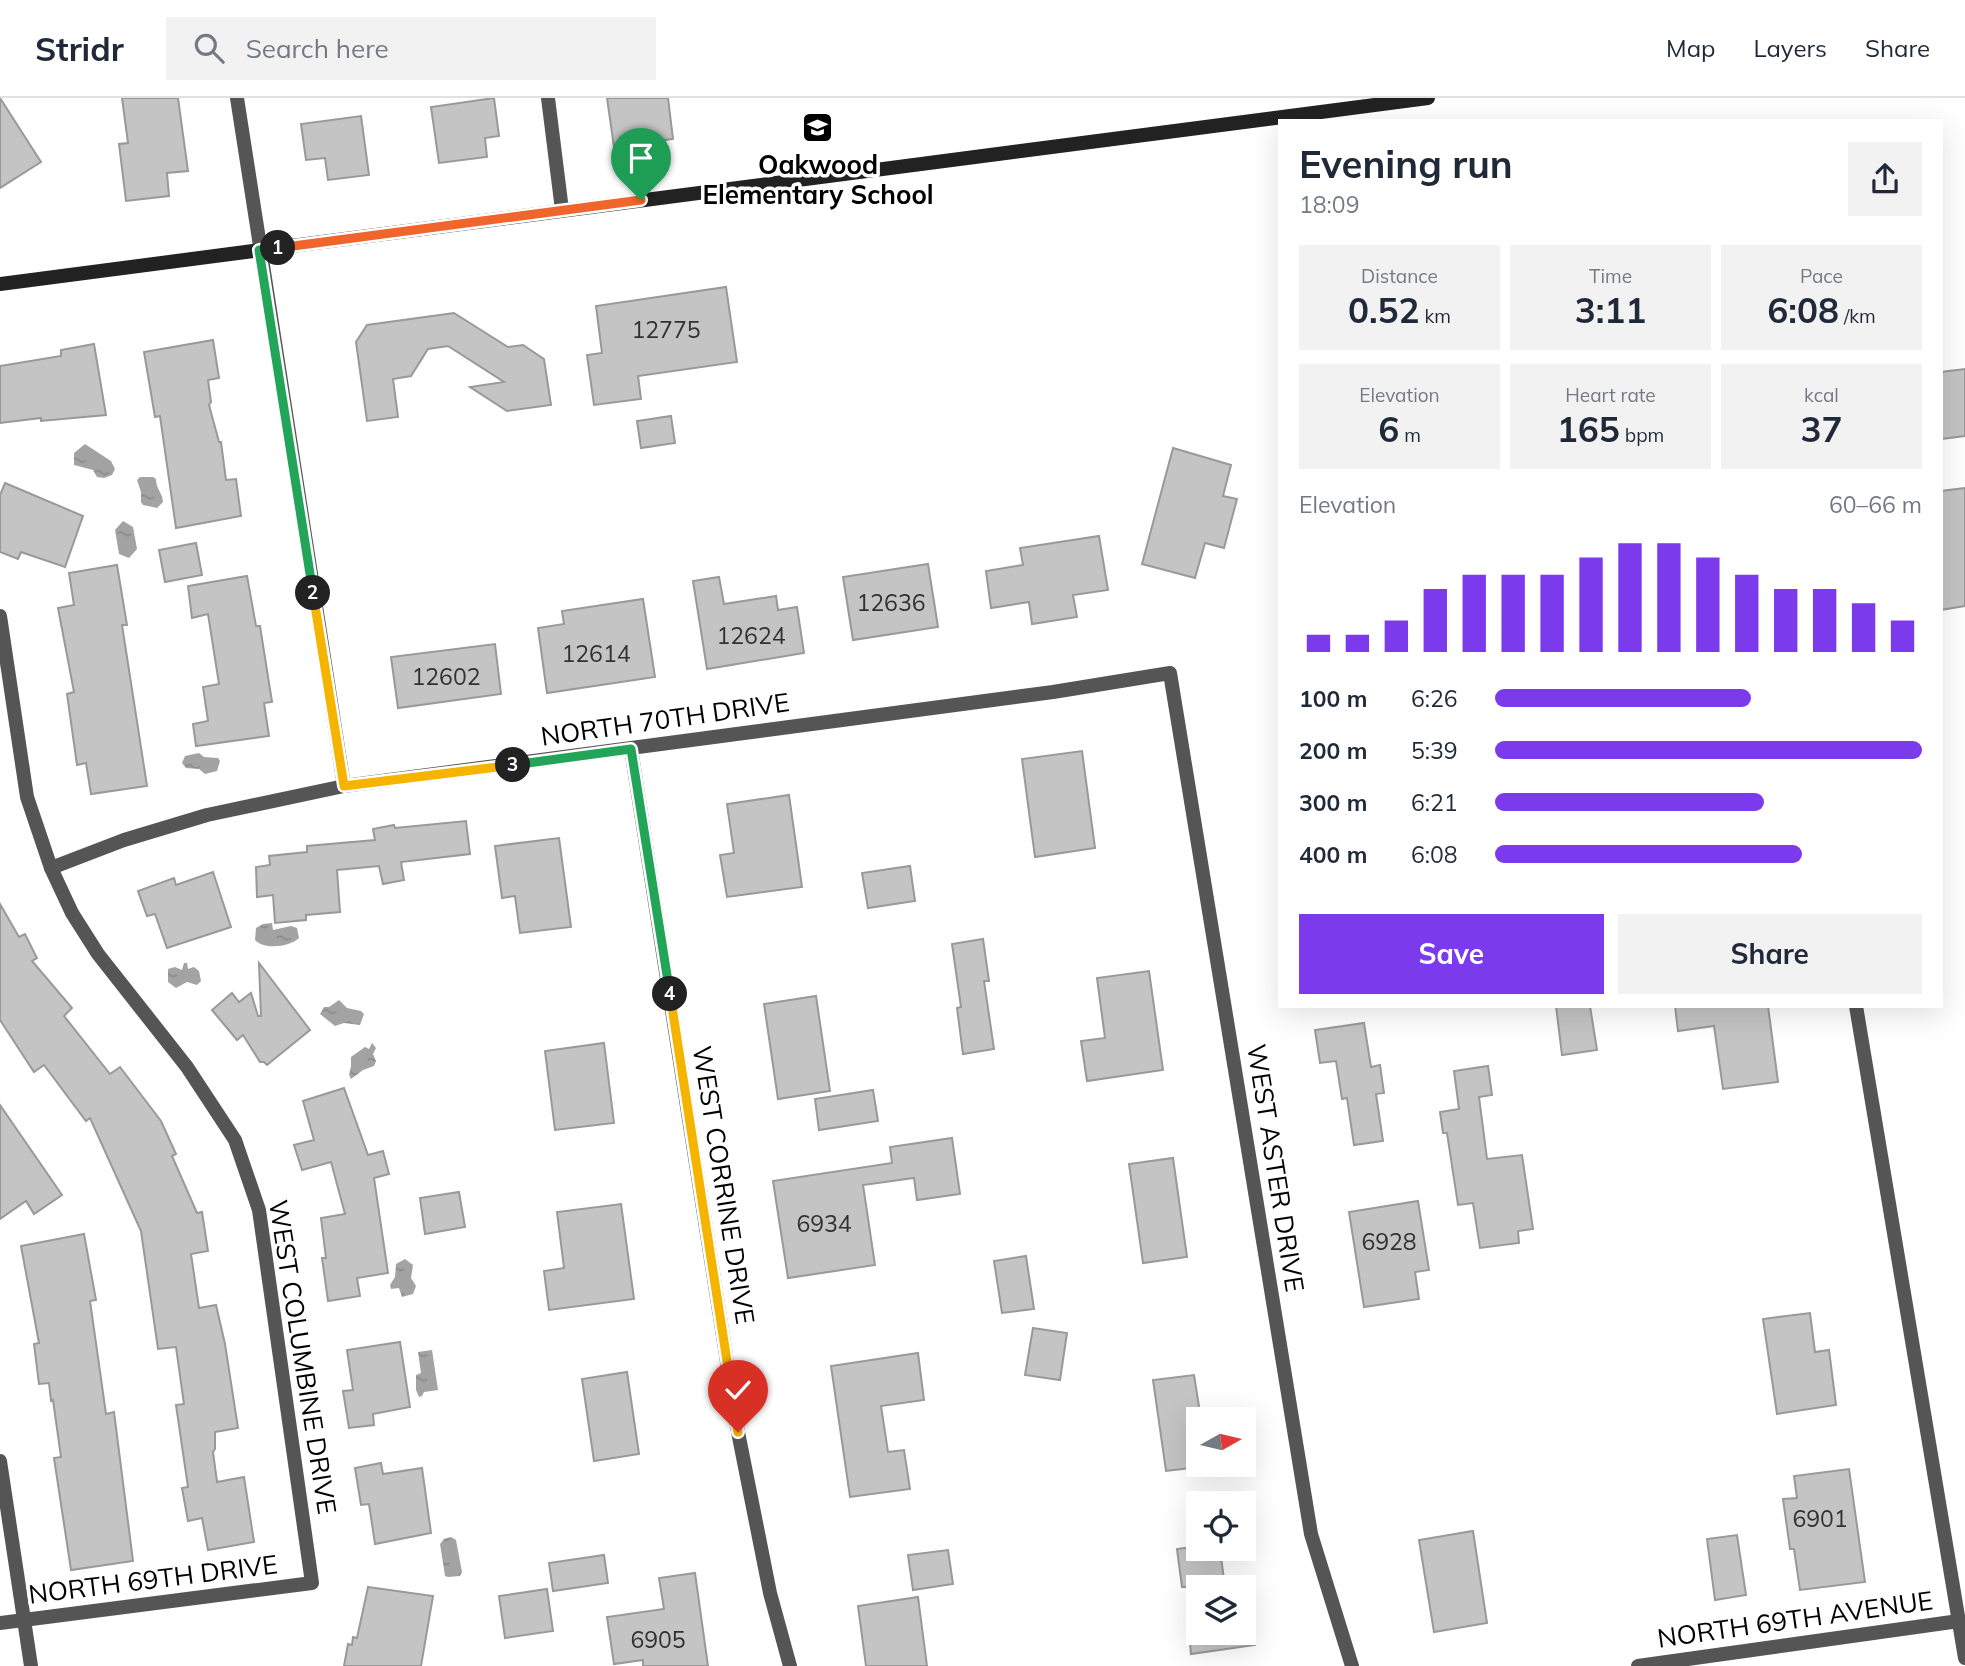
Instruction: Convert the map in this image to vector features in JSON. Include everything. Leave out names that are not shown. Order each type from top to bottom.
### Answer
[{"type":"street","points":[[237,98],[344,786]]},
{"type":"street","points":[[548,98],[562,210]]},
{"type":"street","points":[[0,284],[1428,98]]},
{"type":"street","name":"WEST COLUMBINE DRIVE","points":[[0,616],[27,797],[51,868],[72,913],[98,954],[187,1067],[235,1140],[259,1210],[312,1583]]},
{"type":"street","name":"NORTH 70TH DRIVE","points":[[51,868],[124,840],[208,815],[344,786],[1053,692],[1170,673]]},
{"type":"street","name":"WEST ASTER DRIVE","points":[[1170,673],[1311,1534],[1352,1666]]},
{"type":"street","name":"WEST CORRINE DRIVE","points":[[631,749],[738,1432],[769,1593],[790,1666]]},
{"type":"street","points":[[1856,1008],[1965,1658]]},
{"type":"street","points":[[0,1461],[31,1666]]},
{"type":"street","name":"NORTH 69TH DRIVE","points":[[0,1623],[312,1583]]},
{"type":"street","name":"NORTH 69TH AVENUE","points":[[1638,1666],[1959,1621]]},
{"type":"water","points":[[85,444],[111,461],[115,469],[112,475],[97,477],[93,470],[74,465],[74,453]]},
{"type":"water","points":[[140,477],[156,479],[163,502],[157,508],[143,505],[141,502],[137,480]]},
{"type":"water","points":[[123,521],[133,527],[137,549],[129,558],[119,554],[115,530]]},
{"type":"water","points":[[199,753],[204,757],[218,758],[220,761],[217,771],[205,774],[199,769],[186,768],[182,763],[185,756]]},
{"type":"water","points":[[272,923],[273,930],[291,926],[297,928],[299,938],[290,944],[277,946],[264,945],[255,940],[256,928]]},
{"type":"water","points":[[184,963],[187,963],[188,969],[194,967],[199,971],[201,981],[197,985],[187,982],[176,988],[168,982],[168,969],[175,967],[182,970]]},
{"type":"water","points":[[339,1000],[347,1008],[364,1014],[360,1025],[344,1023],[335,1026],[320,1014],[324,1007],[329,1007]]},
{"type":"water","points":[[372,1043],[376,1048],[373,1054],[376,1061],[374,1066],[351,1079],[351,1057],[365,1047],[369,1049]]},
{"type":"water","points":[[405,1259],[413,1265],[411,1278],[416,1286],[413,1294],[402,1297],[399,1288],[391,1289],[390,1285],[395,1277],[396,1264]]},
{"type":"water","points":[[432,1350],[438,1390],[424,1392],[419,1397],[416,1390],[416,1375],[421,1373],[418,1352]]},
{"type":"water","points":[[451,1537],[456,1540],[462,1572],[460,1576],[448,1577],[445,1576],[440,1544]]},
{"type":"building","points":[[0,98],[41,162],[0,188]]},
{"type":"building","points":[[122,98],[178,98],[188,171],[167,173],[169,196],[126,201],[119,144],[128,143]]},
{"type":"building","points":[[494,98],[499,136],[485,138],[487,157],[439,163],[431,107]]},
{"type":"building","points":[[607,98],[668,98],[673,139],[614,147]]},
{"type":"building","points":[[361,116],[369,175],[328,180],[325,158],[306,160],[301,124]]},
{"type":"building","points":[[726,287],[737,362],[638,376],[641,399],[594,405],[587,355],[602,353],[596,306]]},
{"type":"building","points":[[454,313],[508,347],[523,345],[544,359],[551,405],[507,411],[470,387],[504,382],[448,346],[428,349],[411,376],[393,379],[398,417],[367,421],[356,342],[367,325]]},
{"type":"building","points":[[213,340],[219,378],[208,380],[211,402],[209,405],[221,442],[226,480],[236,479],[241,516],[176,528],[160,416],[155,417],[144,352]]},
{"type":"building","points":[[94,344],[106,415],[0,423],[0,366],[61,356],[61,350]]},
{"type":"building","points":[[1965,369],[1965,436],[1943,439],[1943,372]]},
{"type":"building","points":[[671,416],[675,443],[641,448],[637,421]]},
{"type":"building","points":[[1173,448],[1231,465],[1223,496],[1237,499],[1224,548],[1205,543],[1195,578],[1142,564]]},
{"type":"building","points":[[5,483],[83,516],[65,567],[21,552],[18,559],[0,552],[0,495]]},
{"type":"building","points":[[1965,488],[1965,606],[1943,610],[1943,491]]},
{"type":"building","points":[[1099,536],[1108,590],[1073,595],[1077,617],[1032,624],[1029,602],[991,608],[986,571],[1023,565],[1020,548]]},
{"type":"building","points":[[196,543],[202,575],[165,582],[159,550]]},
{"type":"building","points":[[928,564],[938,627],[853,640],[843,577]]},
{"type":"building","points":[[117,565],[127,625],[122,625],[147,786],[91,794],[86,763],[77,765],[67,694],[74,692],[58,608],[74,605],[69,573]]},
{"type":"building","points":[[247,576],[256,626],[260,626],[272,702],[264,703],[269,736],[196,746],[193,724],[208,721],[203,687],[219,684],[208,614],[192,618],[188,586]]},
{"type":"building","points":[[719,577],[724,604],[776,596],[778,610],[797,607],[804,653],[707,669],[693,581]]},
{"type":"building","points":[[643,599],[655,677],[547,693],[538,628],[564,624],[562,611]]},
{"type":"building","points":[[495,644],[501,694],[398,708],[391,657]]},
{"type":"building","points":[[1082,751],[1095,848],[1035,857],[1022,759]]},
{"type":"building","points":[[789,795],[802,887],[727,897],[720,855],[734,853],[727,804]]},
{"type":"building","points":[[466,821],[470,854],[401,862],[404,880],[383,884],[379,866],[337,870],[340,912],[306,915],[306,920],[275,923],[273,895],[257,897],[256,867],[270,865],[269,856],[307,852],[307,846],[375,840],[373,829],[394,825],[395,828]]},
{"type":"building","points":[[559,838],[571,927],[520,933],[515,896],[502,898],[495,846]]},
{"type":"building","points":[[910,866],[915,901],[868,908],[862,873]]},
{"type":"building","points":[[213,872],[231,927],[167,948],[155,914],[147,916],[138,891],[174,878],[176,885]]},
{"type":"building","points":[[0,904],[19,937],[25,934],[37,958],[32,961],[72,1008],[64,1016],[110,1074],[120,1067],[161,1121],[176,1154],[172,1156],[197,1213],[202,1212],[208,1251],[191,1254],[199,1308],[216,1305],[238,1428],[215,1432],[213,1452],[217,1482],[244,1477],[254,1542],[208,1550],[202,1518],[188,1521],[182,1488],[188,1487],[176,1405],[184,1404],[176,1347],[158,1349],[141,1231],[90,1118],[86,1121],[44,1065],[34,1072],[0,1020]]},
{"type":"building","points":[[983,939],[989,981],[984,981],[994,1049],[963,1054],[957,1008],[961,1007],[952,944]]},
{"type":"building","points":[[259,963],[310,1030],[267,1065],[260,1062],[243,1035],[237,1040],[212,1010],[232,993],[239,1002],[251,993],[258,1016],[261,1016]]},
{"type":"building","points":[[1149,971],[1163,1070],[1087,1081],[1081,1041],[1105,1038],[1097,978]]},
{"type":"building","points":[[816,996],[830,1091],[778,1099],[764,1004]]},
{"type":"building","points":[[1556,1008],[1590,1008],[1597,1050],[1562,1055]]},
{"type":"building","points":[[1675,1008],[1768,1008],[1778,1082],[1723,1089],[1714,1026],[1678,1031]]},
{"type":"building","points":[[1364,1023],[1371,1067],[1380,1065],[1384,1093],[1376,1094],[1383,1141],[1354,1145],[1347,1098],[1342,1099],[1336,1061],[1320,1063],[1315,1030]]},
{"type":"building","points":[[604,1043],[614,1123],[555,1130],[545,1051]]},
{"type":"building","points":[[1488,1066],[1492,1095],[1479,1097],[1487,1159],[1522,1155],[1533,1229],[1518,1231],[1519,1243],[1480,1248],[1473,1203],[1458,1205],[1447,1133],[1443,1133],[1440,1112],[1459,1109],[1454,1071]]},
{"type":"building","points":[[344,1088],[368,1155],[383,1151],[389,1174],[374,1178],[388,1273],[357,1278],[360,1296],[328,1301],[322,1258],[326,1258],[321,1218],[345,1214],[331,1162],[302,1170],[294,1145],[314,1140],[303,1101]]},
{"type":"building","points":[[873,1090],[878,1121],[819,1130],[815,1099]]},
{"type":"building","points":[[0,1105],[62,1195],[34,1214],[26,1201],[0,1219]]},
{"type":"building","points":[[952,1138],[960,1194],[917,1200],[914,1178],[863,1185],[875,1265],[788,1278],[773,1181],[892,1163],[890,1147]]},
{"type":"building","points":[[1173,1158],[1187,1257],[1143,1263],[1129,1164]]},
{"type":"building","points":[[459,1192],[465,1227],[425,1234],[420,1198]]},
{"type":"building","points":[[1418,1201],[1429,1270],[1415,1272],[1419,1299],[1364,1307],[1349,1212]]},
{"type":"building","points":[[621,1204],[634,1299],[549,1310],[544,1271],[564,1268],[557,1212]]},
{"type":"building","points":[[84,1234],[96,1300],[90,1301],[106,1414],[114,1412],[133,1561],[71,1570],[54,1458],[61,1457],[53,1400],[51,1401],[49,1383],[39,1384],[34,1344],[39,1343],[21,1246]]},
{"type":"building","points":[[1026,1256],[1034,1309],[1002,1313],[994,1261]]},
{"type":"building","points":[[1810,1313],[1815,1352],[1829,1350],[1836,1405],[1777,1414],[1763,1319]]},
{"type":"building","points":[[1033,1328],[1067,1333],[1060,1380],[1025,1375]]},
{"type":"building","points":[[400,1342],[410,1407],[373,1414],[374,1425],[349,1428],[343,1391],[353,1390],[347,1350]]},
{"type":"building","points":[[918,1353],[924,1400],[881,1406],[888,1452],[904,1450],[910,1489],[850,1497],[831,1366]]},
{"type":"building","points":[[627,1372],[639,1454],[594,1461],[582,1379]]},
{"type":"building","points":[[1194,1375],[1199,1407],[1186,1407],[1186,1469],[1166,1471],[1153,1380]]},
{"type":"building","points":[[381,1463],[383,1474],[422,1468],[431,1533],[375,1544],[369,1504],[361,1505],[355,1468]]},
{"type":"building","points":[[1849,1469],[1865,1582],[1800,1590],[1794,1549],[1790,1549],[1783,1499],[1797,1498],[1794,1476]]},
{"type":"building","points":[[1473,1531],[1487,1623],[1434,1632],[1419,1540]]},
{"type":"building","points":[[1737,1535],[1746,1595],[1715,1600],[1707,1539]]},
{"type":"building","points":[[1186,1548],[1186,1561],[1222,1561],[1223,1575],[1186,1575],[1186,1587],[1182,1587],[1177,1549]]},
{"type":"building","points":[[948,1550],[953,1584],[913,1590],[908,1555]]},
{"type":"building","points":[[604,1555],[608,1583],[553,1591],[549,1563]]},
{"type":"building","points":[[695,1573],[708,1666],[643,1666],[643,1660],[614,1664],[607,1617],[664,1609],[659,1578]]},
{"type":"building","points":[[368,1587],[433,1596],[421,1666],[344,1666],[348,1644],[352,1645],[353,1637],[357,1638]]},
{"type":"building","points":[[547,1589],[553,1631],[505,1638],[499,1596]]},
{"type":"building","points":[[918,1597],[927,1666],[866,1666],[858,1606]]},
{"type":"building","points":[[1190,1645],[1255,1645],[1191,1654]]},
{"type":"place","name":"Oakwood Elementary School","points":[[818,128]]},
{"type":"route","points":[[641,200],[259,250],[344,786],[631,749],[738,1432]]}]
